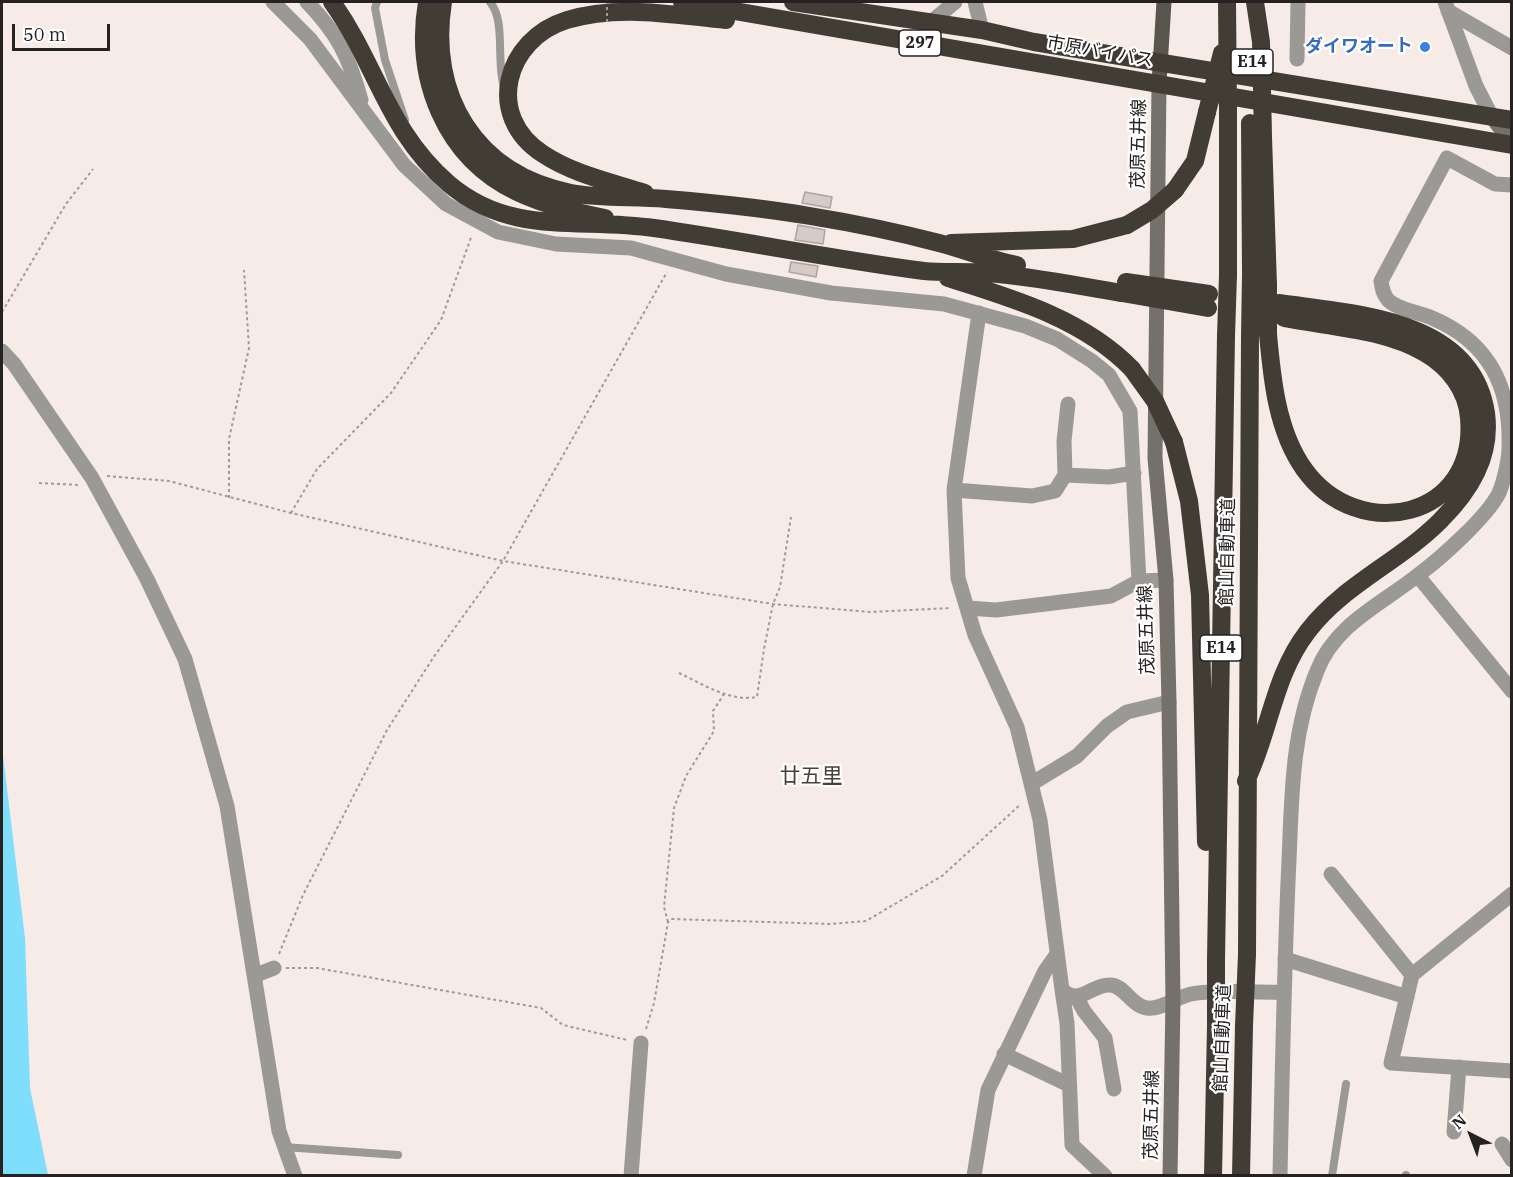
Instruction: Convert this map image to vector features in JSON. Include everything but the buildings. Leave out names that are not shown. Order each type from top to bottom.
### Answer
[{"type":"highway","points":[[332,2],[357,40],[397,124],[409,142],[450,184],[498,212],[544,223],[651,227]]},
{"type":"highway","name":"市原バイパス","points":[[682,2],[1512,144]]},
{"type":"highway","name":"市原バイパス","points":[[793,2],[982,30],[1034,42],[1512,120]]},
{"type":"highway","name":"館山自動車道","points":[[1213,1176],[1228,275],[1227,2]]},
{"type":"highway","points":[[1246,781],[1257,758],[1281,678],[1306,633],[1336,600],[1429,531],[1452,508],[1473,480],[1481,463],[1487,437],[1485,409],[1476,383],[1460,358],[1438,341],[1385,320],[1282,310],[1390,338],[1427,354],[1451,375],[1466,400],[1470,429],[1464,462],[1448,487],[1423,506],[1393,514],[1358,510],[1328,495],[1303,468],[1288,438],[1271,374],[1261,42],[1254,2]]},
{"type":"highway","name":"館山自動車道","points":[[1241,1176],[1247,954],[1250,123],[1254,2]]},
{"type":"highway","points":[[434,9],[450,98],[478,142],[502,165],[533,181],[572,193],[664,199],[810,216],[940,243],[988,260],[1124,288]]},
{"type":"highway","points":[[434,9],[425,60],[433,99],[450,131],[476,164],[502,184],[538,200],[571,211],[651,227],[927,271],[988,273],[1124,288],[1209,301]]},
{"type":"highway","points":[[664,199],[570,168],[541,153],[517,126],[508,98],[512,66],[522,51],[550,28],[566,20],[595,14],[626,11],[756,23],[794,21]]},
{"type":"highway","points":[[940,243],[1074,239],[1127,225],[1152,210],[1175,190],[1195,161],[1218,62],[1228,42]]},
{"type":"highway","points":[[927,271],[976,287],[1069,323],[1100,340],[1132,369],[1155,401],[1174,442],[1189,501],[1200,595],[1208,910],[1216,960]]},
{"type":"main road","points":[[1159,84],[1164,2]]},
{"type":"main road","name":"茂原五井線","points":[[1159,84],[1155,458],[1166,580],[1169,702],[1173,1000],[1170,1176]]},
{"type":"main road","points":[[1492,117],[1512,144]]},
{"type":"street","points":[[273,2],[310,39],[404,165],[446,204],[498,232],[556,244],[631,249],[726,273],[831,293],[944,304],[1025,326],[1057,339],[1108,375],[1130,411],[1139,581]]},
{"type":"street","points":[[307,2],[329,25],[350,60],[363,108]]},
{"type":"street","points":[[930,23],[955,2]]},
{"type":"street","points":[[975,2],[982,30]]},
{"type":"street","points":[[1297,59],[1298,2]]},
{"type":"street","points":[[1446,6],[1512,48]]},
{"type":"street","points":[[1446,6],[1476,86],[1492,117]]},
{"type":"street","points":[[1280,1176],[1285,958],[1295,748],[1302,711],[1318,668],[1340,635],[1376,603],[1418,576],[1476,522],[1499,493],[1509,452],[1508,407],[1501,384],[1476,347],[1450,327],[1389,301],[1382,290],[1381,280],[1447,158],[1495,184],[1512,185]]},
{"type":"street","points":[[979,313],[954,490],[958,578],[975,635],[1017,727],[1043,837],[1057,954],[1069,993],[1105,1038],[1114,1089]]},
{"type":"street","points":[[2,351],[14,364],[147,579],[185,659],[227,806],[256,975],[259,1012],[284,1147],[296,1176]]},
{"type":"street","points":[[954,490],[1032,496],[1055,491],[1065,475],[1064,441],[1068,404]]},
{"type":"street","points":[[1065,475],[1109,477],[1134,473]]},
{"type":"street","points":[[1418,576],[1512,691]]},
{"type":"street","points":[[968,608],[996,610],[1111,596],[1139,581],[1166,580]]},
{"type":"street","points":[[1032,789],[1077,756],[1107,726],[1127,712],[1169,702]]},
{"type":"street","points":[[1331,874],[1412,975]]},
{"type":"street","points":[[1512,894],[1412,975],[1391,1064],[1512,1071]]},
{"type":"street","points":[[974,1176],[988,1090],[1044,971],[1057,954]]},
{"type":"street","points":[[1285,958],[1407,997]]},
{"type":"street","points":[[256,975],[274,968]]},
{"type":"street","points":[[1069,993],[1110,984],[1119,987],[1135,1004],[1151,1009],[1191,994],[1284,992]]},
{"type":"street","points":[[1069,993],[1066,1023],[1067,1084],[1072,1145],[1105,1176]]},
{"type":"street","points":[[631,1176],[641,1043]]},
{"type":"street","points":[[1004,1054],[1067,1084]]},
{"type":"street","points":[[1454,1132],[1459,1068]]},
{"type":"street","points":[[1502,1144],[1512,1160]]},
{"type":"lane","points":[[377,2],[375,8],[385,60],[407,125],[409,142]]},
{"type":"lane","points":[[490,2],[496,10],[498,19],[499,72],[508,98]]},
{"type":"lane","points":[[1332,1176],[1346,1084]]},
{"type":"lane","points":[[284,1147],[398,1155]]},
{"type":"path","points":[[607,2],[607,22]]},
{"type":"path","points":[[2,312],[66,204],[93,169]]},
{"type":"path","points":[[291,513],[317,469],[391,393],[441,320],[477,221]]},
{"type":"path","points":[[673,258],[662,285],[503,561],[434,658],[387,730],[303,895],[274,968],[317,968],[541,1008],[563,1025],[641,1043],[654,1002],[668,922],[664,907],[674,808],[686,776],[714,731],[713,711],[724,694]]},
{"type":"path","points":[[229,498],[229,439],[249,348],[244,270]]},
{"type":"path","points":[[39,483],[86,481],[107,476],[169,481],[291,513],[503,561],[773,604],[870,612],[968,608]]},
{"type":"path","points":[[679,673],[724,694],[748,698],[757,697],[773,604],[780,587],[791,517]]},
{"type":"path","points":[[668,922],[671,919],[831,924],[866,921],[942,876],[1011,812],[1032,789]]},
{"type":"water","points":[[2,747],[25,938],[30,1088],[48,1175],[2,1175]]},
{"type":"place","name":"ダイワオート","points":[[1425,47]]},
{"type":"district","name":"廿五里","points":[[811,777]]}]
